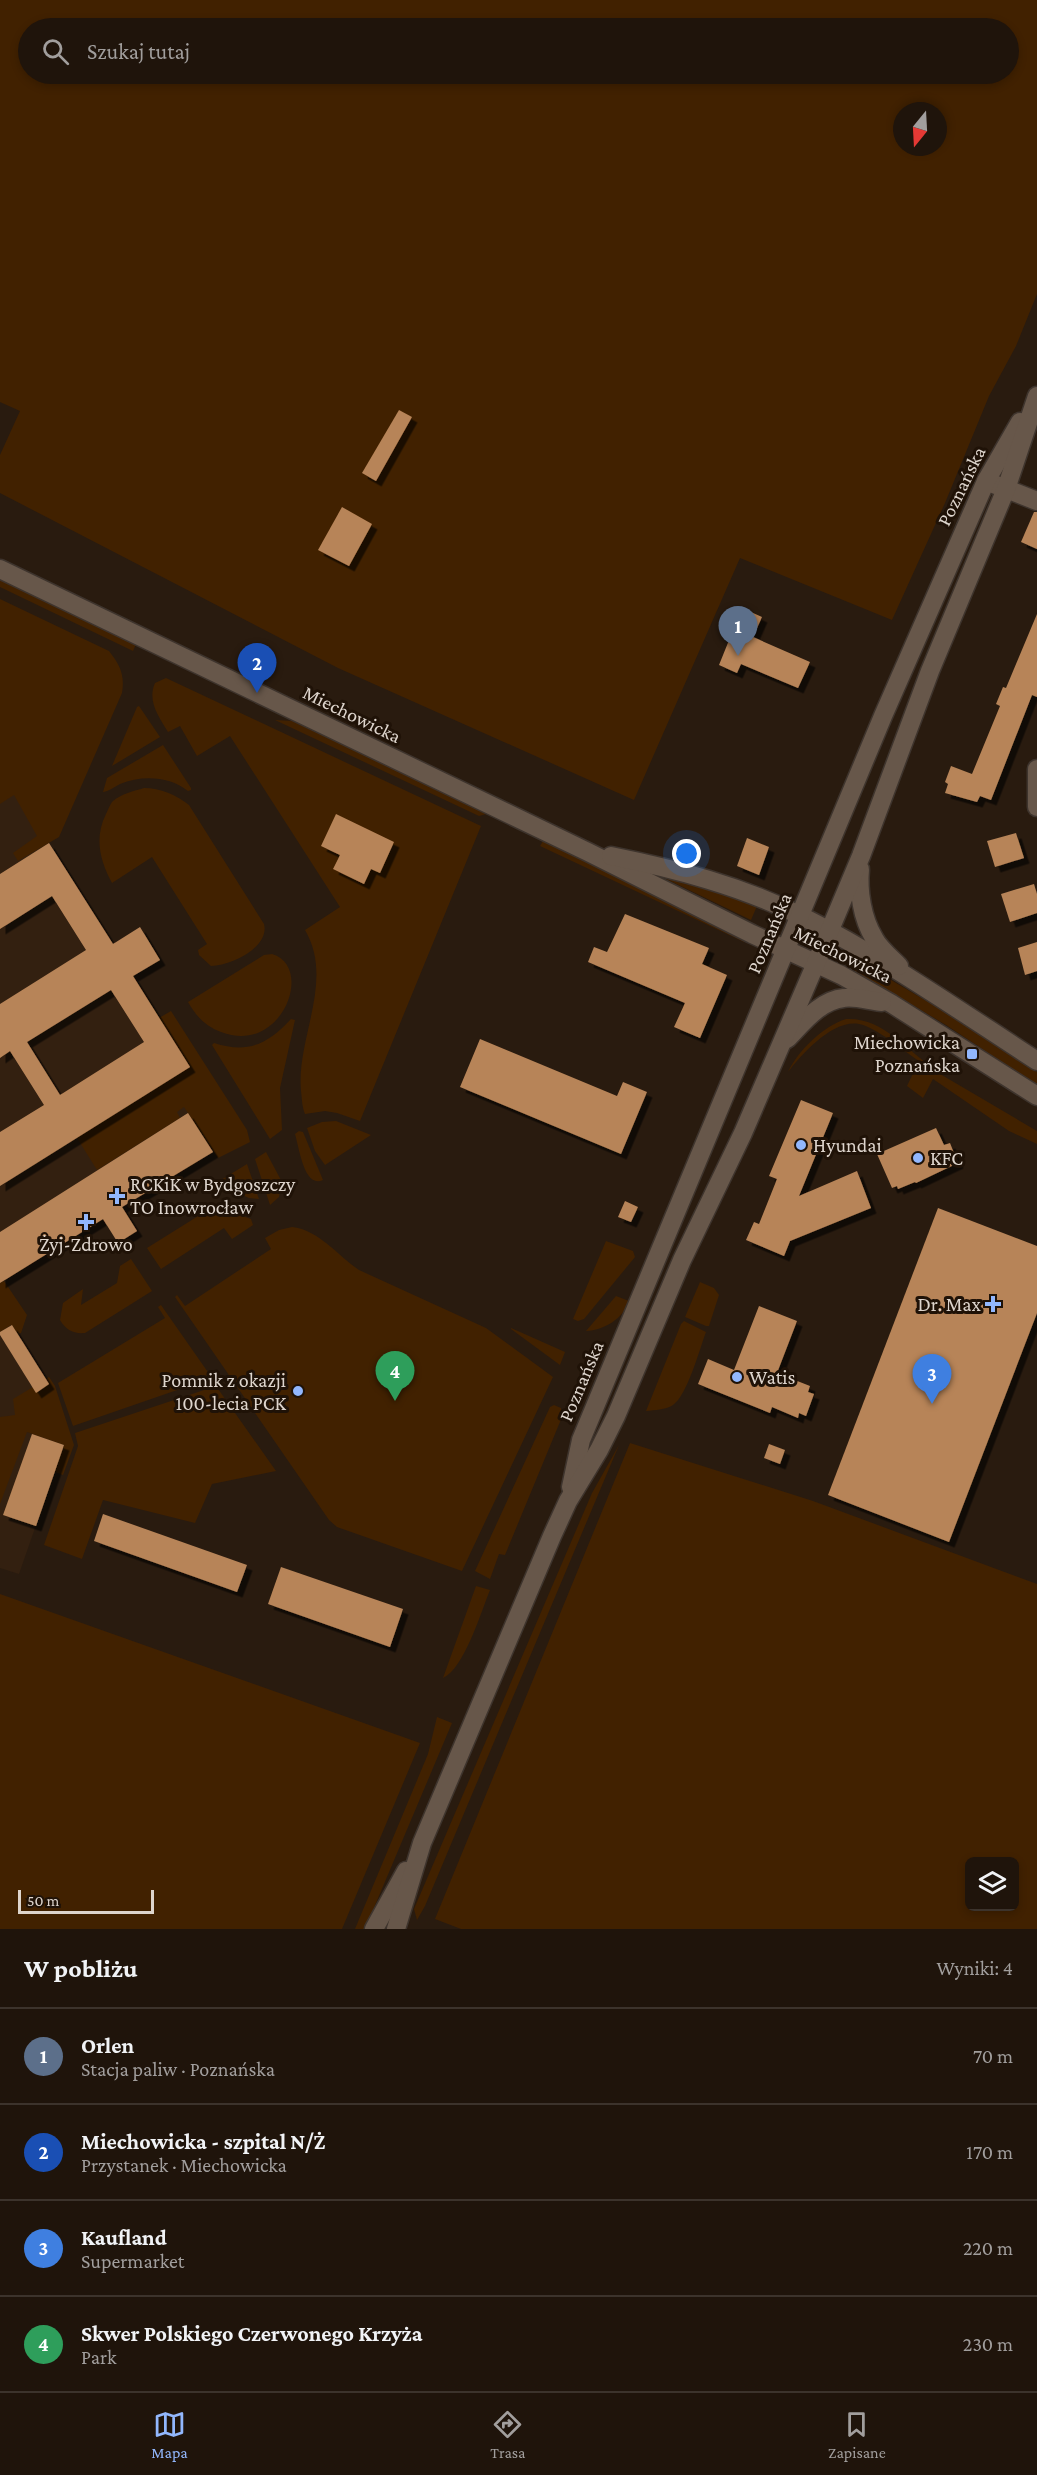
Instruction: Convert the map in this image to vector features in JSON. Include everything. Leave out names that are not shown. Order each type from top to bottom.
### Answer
[{"type":"main road","name":"Poznańska","points":[[568,1501],[581,1440],[883,716],[986,481],[1037,395]]},
{"type":"main road","name":"Poznańska","points":[[396,1929],[422,1844],[568,1501],[599,1450],[678,1270],[722,1180],[861,856],[930,671],[1006,489],[1037,395]]},
{"type":"main road","points":[[986,481],[1037,501]]},
{"type":"main road","name":"Miechowicka","points":[[0,569],[588,852],[786,951],[816,963],[892,1004],[1037,1096]]},
{"type":"main road","points":[[1037,769],[1037,807]]},
{"type":"main road","name":"Miechowicka","points":[[588,852],[673,868],[801,916],[923,988],[1037,1061]]},
{"type":"main road","points":[[861,856],[858,888],[874,939],[923,988]]},
{"type":"main road","points":[[781,1045],[813,1013],[834,1000],[846,997],[892,1004]]},
{"type":"main road","name":"Poznańska","points":[[374,1929],[422,1844]]},
{"type":"shaded area","points":[[0,0],[1037,0],[1037,294],[1016,346],[989,396],[945,503],[892,620],[740,558],[634,800],[338,668],[0,493],[0,455],[20,411],[0,402]]},
{"type":"shaded area","points":[[0,579],[136,644],[133,651],[0,587]]},
{"type":"shaded area","points":[[0,599],[109,651],[119,666],[123,681],[122,693],[59,837],[18,861],[13,853],[37,836],[14,795],[0,804]]},
{"type":"shaded area","points":[[0,605],[24,806],[46,845],[50,844],[236,1139],[0,1283]]},
{"type":"shaded area","points":[[166,678],[481,826],[360,1121],[325,1111],[305,1114],[301,1091],[301,1071],[316,989],[313,949],[305,930],[340,907],[230,736],[197,756],[180,726],[168,732],[155,709],[152,696],[155,683]]},
{"type":"shaded area","points":[[139,706],[160,737],[112,766],[137,707]]},
{"type":"shaded area","points":[[275,720],[292,721],[490,813],[479,816]]},
{"type":"shaded area","points":[[163,745],[191,790],[188,791],[172,782],[146,778],[128,781],[103,792],[107,778]]},
{"type":"shaded area","points":[[144,788],[168,793],[189,805],[264,924],[261,940],[247,954],[229,963],[211,966],[199,955],[198,950],[207,944],[152,857],[112,883],[104,866],[100,849],[102,823],[113,801]]},
{"type":"shaded area","points":[[543,841],[745,940],[744,942],[540,846]]},
{"type":"shaded area","points":[[662,872],[718,889],[757,906],[751,920],[660,876]]},
{"type":"shaded area","points":[[272,954],[285,962],[291,975],[291,990],[286,1006],[275,1021],[261,1032],[242,1036],[221,1032],[206,1024],[194,1012],[188,1002],[264,955]]},
{"type":"shaded area","points":[[857,960],[952,1016],[1037,1072],[1037,1085],[946,1025],[852,969]]},
{"type":"shaded area","points":[[171,1011],[247,1130],[250,1142],[218,1158],[184,1107],[177,1112],[180,1118],[97,1170],[77,1138],[190,1067],[159,1018]]},
{"type":"shaded area","points":[[291,1019],[295,1020],[280,1088],[282,1130],[270,1139],[212,1045],[214,1043],[247,1047],[257,1044],[274,1035]]},
{"type":"shaded area","points":[[846,1019],[872,1023],[883,1029],[935,1071],[1037,1131],[1037,1144],[1009,1131],[933,1079],[923,1098],[907,1086],[919,1061],[882,1034],[866,1026],[849,1024],[829,1032],[801,1056],[788,1072],[812,1040],[837,1022]]},
{"type":"shaded area","points":[[336,1121],[371,1135],[325,1165],[315,1151],[307,1128],[322,1122]]},
{"type":"shaded area","points":[[299,1131],[303,1132],[323,1180],[317,1181],[311,1178],[303,1165],[295,1134]]},
{"type":"shaded area","points":[[266,1152],[282,1182],[279,1197],[270,1205],[255,1159]]},
{"type":"shaded area","points":[[247,1164],[259,1199],[249,1198],[216,1183]]},
{"type":"shaded area","points":[[219,1207],[251,1219],[253,1225],[232,1239],[224,1228],[161,1269],[147,1248],[211,1208]]},
{"type":"shaded area","points":[[292,1227],[302,1229],[319,1238],[359,1270],[486,1328],[553,1377],[462,1571],[337,1527],[329,1520],[175,1297],[177,1295],[185,1306],[271,1249],[265,1238],[279,1230]]},
{"type":"shaded area","points":[[606,1241],[633,1251],[635,1257],[584,1319],[578,1321],[573,1319]]},
{"type":"shaded area","points":[[131,1259],[152,1291],[85,1333],[70,1331],[60,1320],[63,1303],[83,1289],[81,1305],[117,1283],[120,1266]]},
{"type":"shaded area","points":[[4,1281],[27,1315],[21,1333],[18,1334],[11,1325],[0,1332],[0,1283]]},
{"type":"shaded area","points":[[700,1282],[714,1288],[719,1295],[709,1326],[685,1317]]},
{"type":"shaded area","points":[[616,1296],[629,1301],[618,1318],[606,1326],[586,1331]]},
{"type":"shaded area","points":[[161,1305],[212,1378],[73,1426],[58,1383],[165,1318],[158,1307]]},
{"type":"shaded area","points":[[0,1306],[30,1353],[17,1362],[36,1393],[22,1430],[64,1445],[19,1574],[0,1568]]},
{"type":"shaded area","points":[[684,1321],[706,1332],[688,1382],[673,1405],[646,1411],[681,1324]]},
{"type":"shaded area","points":[[511,1329],[565,1352],[560,1365]]},
{"type":"shaded area","points":[[49,1377],[55,1386],[74,1445],[63,1475],[55,1472],[64,1445],[27,1432],[0,1504],[0,1417],[15,1415],[13,1399],[33,1387],[36,1392],[49,1384],[46,1379]]},
{"type":"shaded area","points":[[216,1386],[276,1471],[212,1484],[195,1523],[103,1500],[82,1559],[44,1545],[78,1446],[75,1433]]},
{"type":"shaded area","points":[[554,1405],[561,1408],[562,1417],[505,1555],[499,1554],[490,1579],[475,1571],[550,1407]]},
{"type":"shaded area","points":[[630,1443],[813,1501],[1037,1584],[1037,1929],[461,1929],[435,1919]]},
{"type":"shaded area","points":[[619,1445],[425,1906],[417,1920],[414,1909],[592,1493]]},
{"type":"shaded area","points":[[476,1586],[490,1590],[465,1652],[451,1673],[443,1678]]},
{"type":"shaded area","points":[[0,1594],[420,1743],[342,1929],[0,1929]]},
{"type":"shaded area","points":[[437,1717],[452,1723],[365,1929],[355,1929],[428,1754]]},
{"type":"building","points":[[399,410],[412,417],[376,481],[362,473]]},
{"type":"building","points":[[342,507],[372,524],[349,566],[318,550]]},
{"type":"building","points":[[1034,512],[1037,512],[1037,549],[1021,542]]},
{"type":"building","points":[[742,608],[762,617],[753,637],[810,662],[798,688],[741,664],[737,673],[719,665]]},
{"type":"building","points":[[1037,614],[1037,697],[1032,695],[991,800],[980,796],[977,802],[945,793],[948,784],[945,782],[951,766],[972,774],[1000,706],[996,704],[1003,687],[1006,688]]},
{"type":"building","points":[[336,814],[394,842],[380,873],[371,869],[364,884],[333,869],[340,855],[321,846]]},
{"type":"building","points":[[1016,833],[1024,858],[995,867],[987,841]]},
{"type":"building","points":[[747,838],[769,847],[759,875],[737,866]]},
{"type":"building","points":[[49,843],[113,944],[140,927],[160,960],[133,976],[190,1067],[0,1186],[0,1132],[44,1105],[10,1051],[0,1058],[0,1004],[86,950],[52,896],[0,929],[0,874]],"holes":[[[111,990],[144,1042],[60,1095],[27,1042]]]},
{"type":"building","points":[[1034,884],[1037,894],[1037,913],[1010,922],[1001,894]]},
{"type":"building","points":[[625,914],[709,948],[702,964],[727,975],[700,1038],[674,1027],[685,1003],[588,962],[594,947],[607,952]]},
{"type":"building","points":[[1037,942],[1037,971],[1025,975],[1018,948]]},
{"type":"building","points":[[480,1039],[617,1096],[623,1082],[647,1092],[621,1154],[460,1087]]},
{"type":"building","points":[[801,1100],[833,1113],[799,1196],[857,1171],[871,1208],[790,1241],[784,1256],[746,1240],[754,1222],[759,1224],[777,1179],[769,1176]]},
{"type":"building","points":[[188,1113],[213,1152],[122,1207],[137,1231],[118,1243],[103,1219],[0,1283],[0,1232]]},
{"type":"building","name":"KFC","points":[[936,1128],[944,1145],[950,1143],[958,1163],[916,1183],[898,1189],[897,1186],[892,1188],[877,1154]]},
{"type":"building","points":[[625,1201],[638,1207],[631,1222],[618,1217]]},
{"type":"building","points":[[938,1208],[1037,1246],[1037,1313],[949,1542],[828,1495]]},
{"type":"building","points":[[759,1306],[797,1321],[777,1373],[810,1386],[808,1392],[814,1394],[806,1416],[799,1413],[798,1418],[772,1407],[770,1413],[698,1384],[708,1359],[734,1370]]},
{"type":"building","points":[[12,1325],[49,1384],[36,1393],[0,1335],[0,1332]]},
{"type":"building","points":[[32,1434],[64,1445],[36,1526],[3,1515]]},
{"type":"building","points":[[769,1444],[785,1450],[780,1464],[764,1458]]},
{"type":"building","points":[[103,1514],[247,1565],[237,1592],[94,1541]]},
{"type":"building","points":[[281,1567],[403,1609],[390,1647],[268,1604]]},
{"type":"place","name":"Orlen","points":[[738,656]]},
{"type":"place","name":"Miechowicka - szpital N/Ż","points":[[257,693]]},
{"type":"place","name":"Miechowicka Poznańska","points":[[972,1054]]},
{"type":"place","name":"Hyundai","points":[[801,1145]]},
{"type":"place","name":"KFC","points":[[918,1158]]},
{"type":"place","name":"RCKiK w Bydgoszczy TO Inowrocław","points":[[117,1196]]},
{"type":"place","name":"Żyj-Zdrowo","points":[[86,1222]]},
{"type":"place","name":"Dr. Max","points":[[993,1304]]},
{"type":"place","name":"Watis","points":[[737,1377]]},
{"type":"place","name":"Pomnik z okazji 100-lecia PCK","points":[[298,1391]]},
{"type":"place","name":"Skwer Polskiego Czerwonego Krzyża","points":[[395,1401]]},
{"type":"place","name":"Kaufland","points":[[932,1404]]}]
